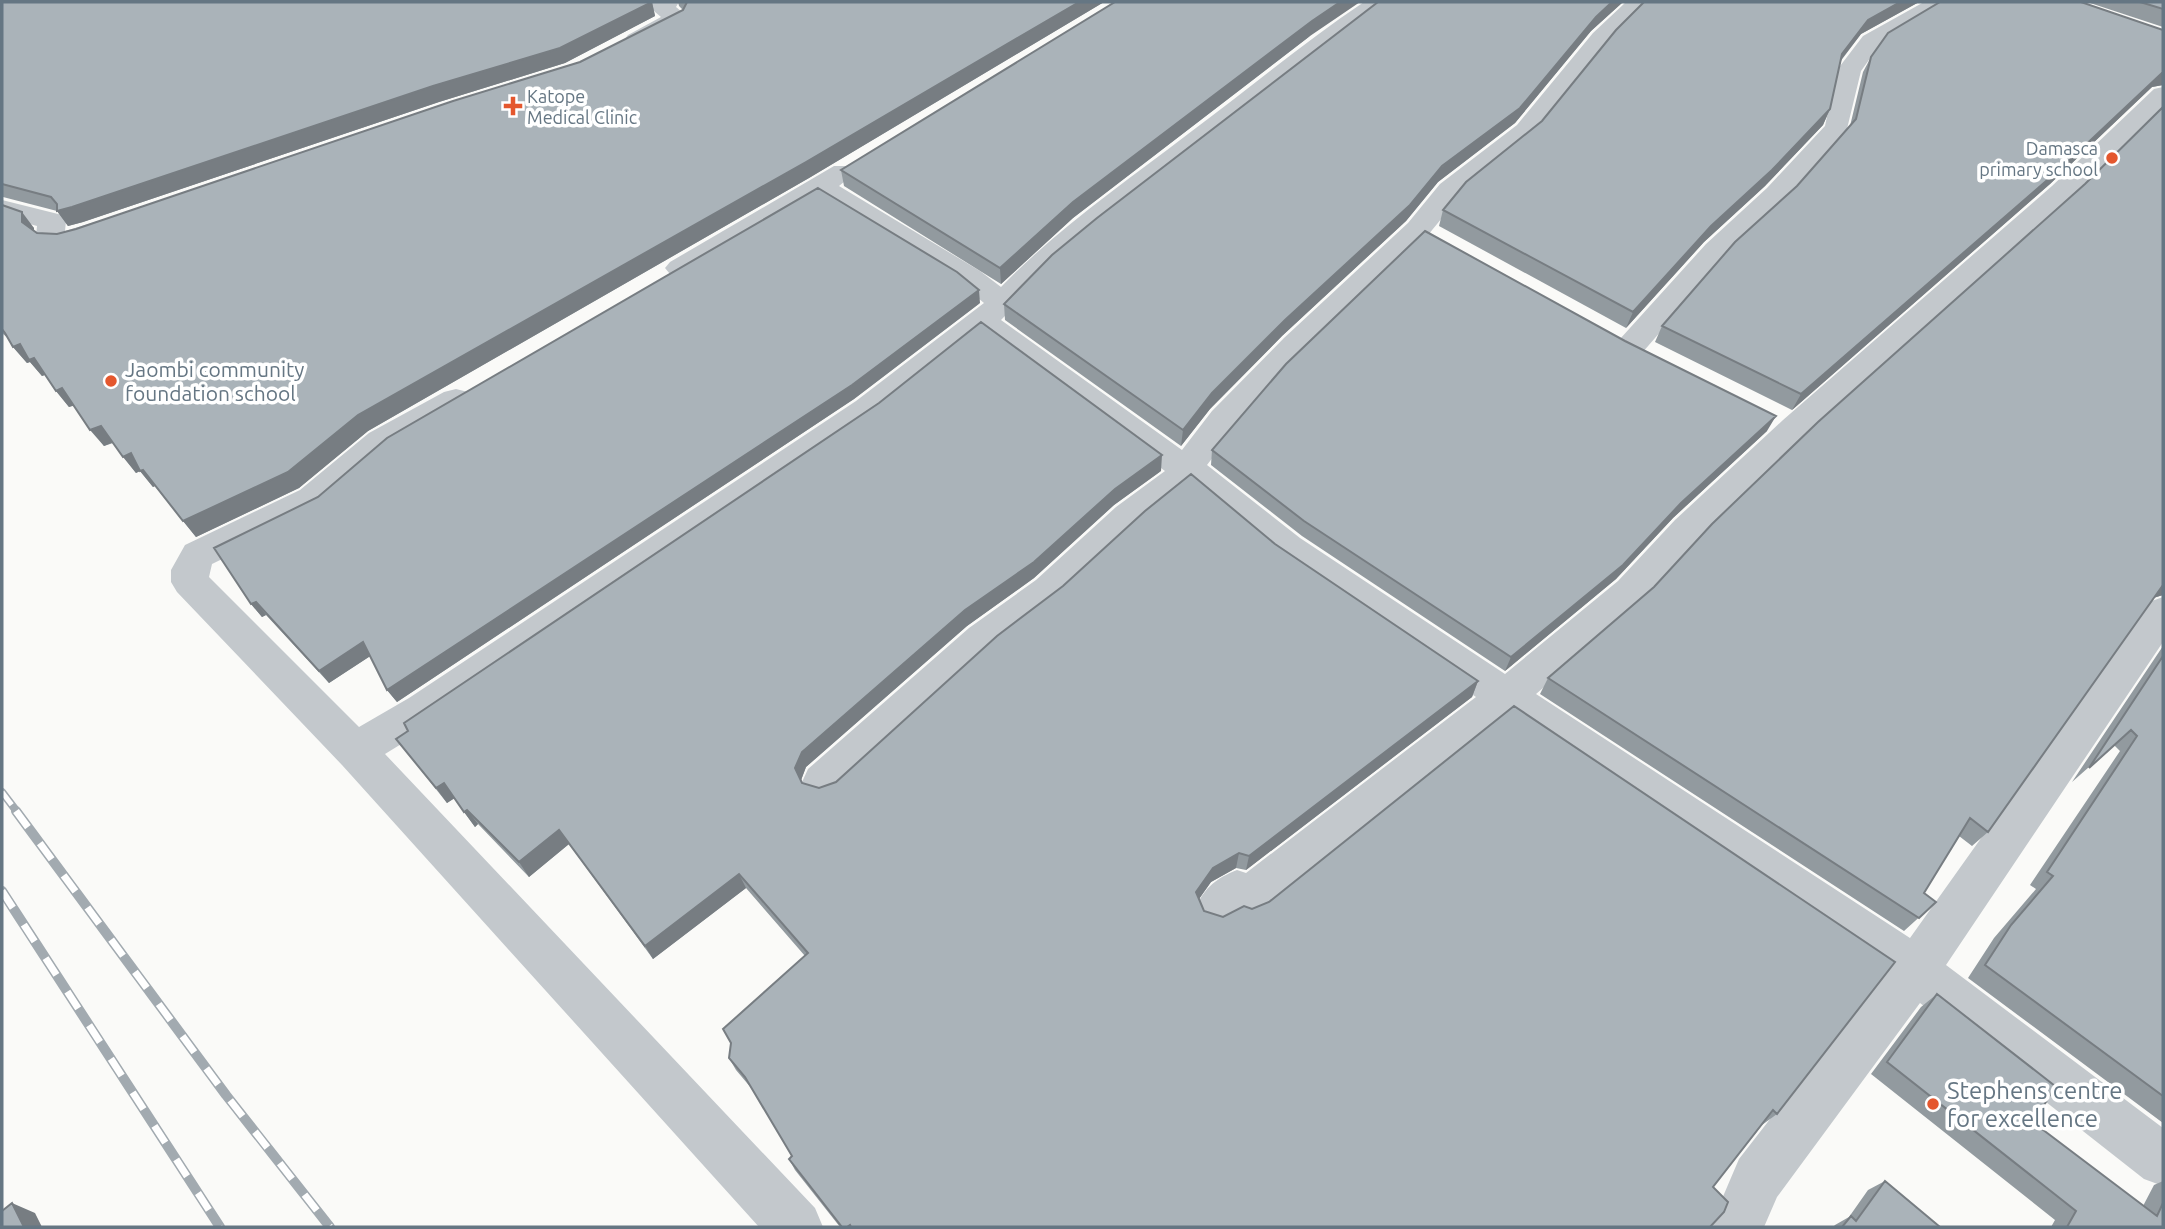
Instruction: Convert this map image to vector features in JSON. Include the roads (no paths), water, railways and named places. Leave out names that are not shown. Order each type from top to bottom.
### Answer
[{"type":"street","points":[[614,51],[677,17],[659,6],[668,2]]},
{"type":"street","points":[[357,754],[384,731],[423,710],[868,409],[992,311],[1041,263],[1085,226],[1283,74],[1319,43],[1378,2]]},
{"type":"street","points":[[823,782],[983,639],[1049,590],[1129,516],[1176,481],[1224,419],[1295,345],[1429,235],[1450,190],[1526,130],[1601,38],[1639,2]]},
{"type":"street","points":[[1631,345],[1716,250],[1777,194],[1837,128],[1849,70],[1871,41],[1940,2]]},
{"type":"street","points":[[1219,907],[1237,891],[1248,899],[1506,696],[1631,591],[1784,422],[2062,192],[2163,94]]},
{"type":"street","points":[[658,281],[867,158]]},
{"type":"street","points":[[820,186],[970,277],[992,311],[1287,548],[1891,952],[2163,1160]]},
{"type":"street","points":[[2,208],[52,221],[50,236],[63,240],[117,223]]},
{"type":"street","points":[[482,383],[381,442],[313,499],[198,555],[190,569],[190,582],[357,754],[796,1227]]},
{"type":"street","points":[[1737,1227],[1758,1178],[1914,972],[2163,612]]},
{"type":"railway","points":[[2,792],[18,813]]},
{"type":"railway","points":[[16,811],[226,1095],[330,1227]]},
{"type":"railway","points":[[2,891],[220,1227]]},
{"type":"place","name":"Katope Medical Clinic","points":[[513,106]]},
{"type":"place","name":"Damasca primary school","points":[[2112,158]]},
{"type":"place","name":"Jaombi community foundation school","points":[[111,381]]},
{"type":"place","name":"Stephens centre for excellence","points":[[1933,1104]]}]
